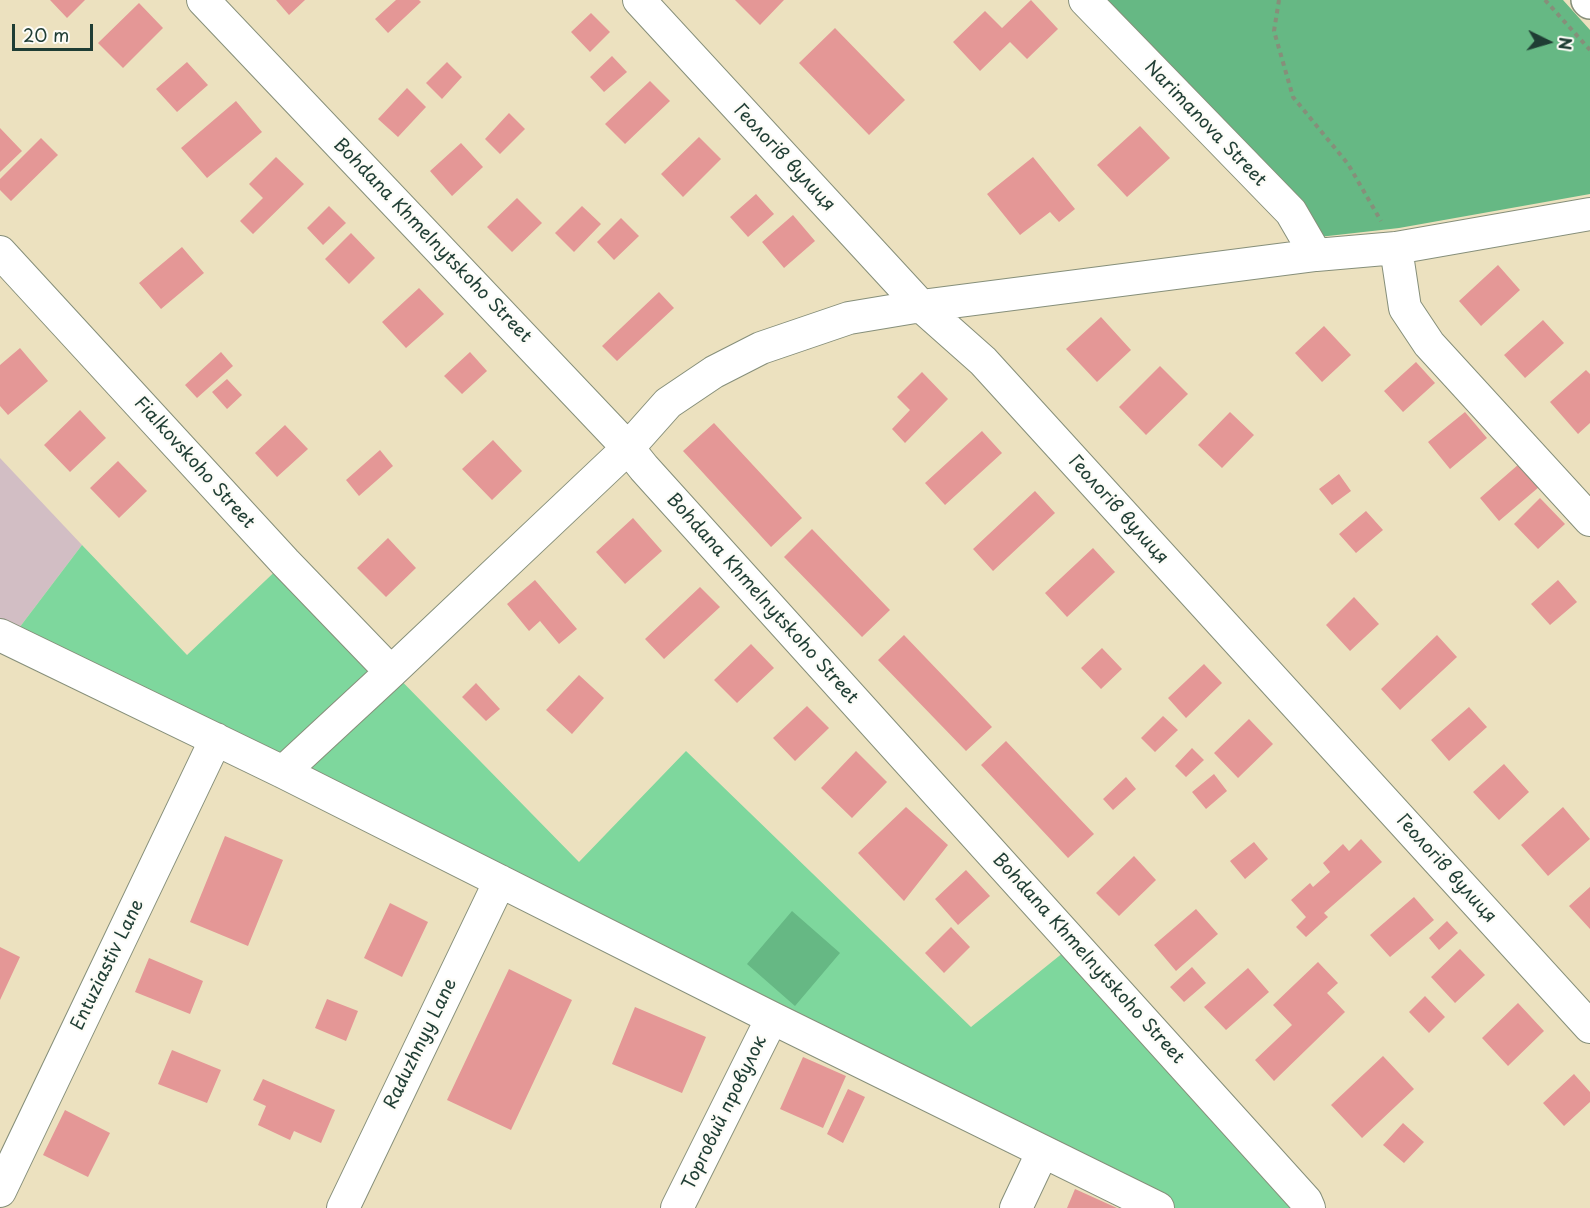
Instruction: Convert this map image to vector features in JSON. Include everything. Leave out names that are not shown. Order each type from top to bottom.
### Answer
[{"type":"street","name":"Bohdana Khmelnytskoho Street","points":[[203,0],[628,448],[1306,1201],[1308,1208]]},
{"type":"street","name":"Геологів вулиця","points":[[639,0],[921,306],[982,361],[1590,1028]]},
{"type":"street","name":"Narimanova Street","points":[[1085,0],[1291,212],[1316,255]]},
{"type":"street","points":[[284,772],[628,448],[668,403],[714,372],[761,348],[849,318],[921,306],[1316,255],[1396,248],[1590,214]]},
{"type":"street","points":[[1396,248],[1405,308],[1429,344],[1590,520]]},
{"type":"street","name":"Fialkovskoho Street","points":[[6,271],[391,672]]},
{"type":"street","points":[[0,635],[284,772],[1042,1153],[1158,1208]]},
{"type":"street","name":"Entuziastiv Lane","points":[[0,1191],[216,739]]},
{"type":"street","name":"Raduzhnyy Lane","points":[[343,1208],[500,881]]},
{"type":"street","name":"Торговий провулок","points":[[677,1208],[772,1018]]},
{"type":"street","points":[[1016,1208],[1042,1153]]},
{"type":"path","points":[[1279,0],[1274,31],[1293,98],[1348,164],[1396,248]]},
{"type":"shaded area","points":[[0,458],[82,545],[10,640],[0,635]]},
{"type":"green space","points":[[1106,0],[1563,0],[1590,30],[1590,194],[1399,228],[1319,237]]},
{"type":"green space","points":[[82,545],[187,655],[285,562],[579,862],[686,751],[971,1027],[1074,944],[1309,1208],[1158,1208],[10,640]]},
{"type":"green space","points":[[792,911],[840,953],[795,1006],[747,964]]},
{"type":"building","points":[[50,0],[85,0],[67,18]]},
{"type":"building","points":[[276,0],[305,0],[289,15]]},
{"type":"building","points":[[396,0],[419,0],[421,2],[388,33],[375,19]]},
{"type":"building","points":[[735,0],[784,0],[760,25]]},
{"type":"building","points":[[1031,0],[1058,29],[1027,59],[1010,42],[980,71],[953,42],[985,11],[1002,28]]},
{"type":"building","points":[[139,3],[163,28],[123,68],[98,43]]},
{"type":"building","points":[[591,13],[610,32],[590,52],[571,32]]},
{"type":"building","points":[[835,28],[905,100],[869,135],[799,63]]},
{"type":"building","points":[[612,56],[627,72],[604,92],[590,77]]},
{"type":"building","points":[[187,62],[208,85],[177,112],[156,89]]},
{"type":"building","points":[[447,62],[462,77],[442,99],[426,83]]},
{"type":"building","points":[[650,81],[670,101],[625,144],[605,124]]},
{"type":"building","points":[[407,88],[426,107],[398,137],[378,119]]},
{"type":"building","points":[[236,101],[262,132],[207,178],[181,148]]},
{"type":"building","points":[[509,113],[525,129],[500,154],[485,139]]},
{"type":"building","points":[[1140,126],[1170,158],[1127,197],[1097,165]]},
{"type":"building","points":[[0,128],[22,151],[0,172]]},
{"type":"building","points":[[699,137],[721,159],[683,197],[661,174]]},
{"type":"building","points":[[41,138],[58,155],[11,201],[0,190],[0,179]]},
{"type":"building","points":[[461,143],[483,167],[452,196],[430,171]]},
{"type":"building","points":[[276,157],[304,184],[253,234],[240,221],[263,198],[249,184]]},
{"type":"building","points":[[1033,157],[1075,209],[1059,222],[1050,212],[1020,235],[987,194]]},
{"type":"building","points":[[756,194],[774,214],[748,237],[730,217]]},
{"type":"building","points":[[517,198],[542,223],[512,252],[487,227]]},
{"type":"building","points":[[329,206],[346,223],[323,245],[307,228]]},
{"type":"building","points":[[582,206],[601,224],[574,252],[555,233]]},
{"type":"building","points":[[793,215],[815,241],[784,268],[762,242]]},
{"type":"building","points":[[621,218],[639,236],[614,260],[597,242]]},
{"type":"building","points":[[351,233],[375,258],[349,284],[325,259]]},
{"type":"building","points":[[182,247],[204,273],[161,309],[139,283]]},
{"type":"building","points":[[1498,265],[1520,290],[1481,326],[1459,301]]},
{"type":"building","points":[[419,288],[444,314],[406,348],[382,322]]},
{"type":"building","points":[[659,292],[674,308],[617,361],[602,346]]},
{"type":"building","points":[[1101,317],[1131,350],[1097,382],[1066,349]]},
{"type":"building","points":[[1543,320],[1564,343],[1525,378],[1504,355]]},
{"type":"building","points":[[1324,326],[1351,355],[1322,382],[1295,353]]},
{"type":"building","points":[[20,348],[48,381],[8,415],[0,406],[0,365]]},
{"type":"building","points":[[221,352],[233,366],[197,398],[185,385]]},
{"type":"building","points":[[470,352],[487,371],[462,394],[444,376]]},
{"type":"building","points":[[1416,362],[1435,383],[1403,412],[1384,391]]},
{"type":"building","points":[[1160,366],[1188,394],[1146,435],[1119,407]]},
{"type":"building","points":[[1586,370],[1590,374],[1590,423],[1578,434],[1550,402]]},
{"type":"building","points":[[922,372],[948,399],[905,443],[892,429],[910,410],[897,397]]},
{"type":"building","points":[[227,379],[242,395],[227,409],[212,392]]},
{"type":"building","points":[[80,410],[106,438],[70,472],[44,445]]},
{"type":"building","points":[[1230,412],[1254,435],[1222,468],[1198,445]]},
{"type":"building","points":[[1465,412],[1487,438],[1450,469],[1428,442]]},
{"type":"building","points":[[714,423],[802,518],[771,547],[683,451]]},
{"type":"building","points":[[285,425],[308,449],[277,477],[255,453]]},
{"type":"building","points":[[982,431],[1002,453],[945,505],[925,483]]},
{"type":"building","points":[[493,440],[522,471],[492,500],[462,469]]},
{"type":"building","points":[[380,450],[393,466],[359,496],[346,480]]},
{"type":"building","points":[[118,461],[147,491],[119,518],[90,488]]},
{"type":"building","points":[[1519,464],[1539,487],[1499,521],[1480,498]]},
{"type":"building","points":[[1339,474],[1351,491],[1332,505],[1319,489]]},
{"type":"building","points":[[1035,491],[1055,513],[993,571],[973,549]]},
{"type":"building","points":[[1540,498],[1565,524],[1538,549],[1514,524]]},
{"type":"building","points":[[1366,511],[1383,530],[1356,553],[1339,534]]},
{"type":"building","points":[[633,518],[662,551],[625,584],[596,552]]},
{"type":"building","points":[[812,529],[890,610],[862,637],[784,557]]},
{"type":"building","points":[[388,538],[416,568],[386,597],[357,568]]},
{"type":"building","points":[[1093,548],[1115,572],[1067,617],[1045,593]]},
{"type":"building","points":[[535,580],[577,629],[559,644],[540,621],[529,631],[507,604]]},
{"type":"building","points":[[1558,580],[1577,602],[1550,625],[1531,604]]},
{"type":"building","points":[[700,587],[720,607],[664,659],[645,639]]},
{"type":"building","points":[[1354,597],[1379,624],[1350,651],[1326,625]]},
{"type":"building","points":[[904,635],[992,727],[966,751],[878,660]]},
{"type":"building","points":[[1437,635],[1457,657],[1400,710],[1381,689]]},
{"type":"building","points":[[751,644],[774,668],[737,703],[714,680]]},
{"type":"building","points":[[1102,648],[1122,669],[1101,689],[1081,668]]},
{"type":"building","points":[[1204,664],[1222,683],[1186,718],[1168,698]]},
{"type":"building","points":[[579,675],[604,698],[572,734],[546,710]]},
{"type":"building","points":[[476,683],[500,709],[486,721],[462,697]]},
{"type":"building","points":[[807,706],[829,728],[795,761],[773,738]]},
{"type":"building","points":[[1469,707],[1487,727],[1449,761],[1431,740]]},
{"type":"building","points":[[1163,716],[1178,730],[1155,752],[1141,738]]},
{"type":"building","points":[[1249,719],[1273,744],[1238,778],[1214,753]]},
{"type":"building","points":[[1006,741],[1094,834],[1068,858],[981,765]]},
{"type":"building","points":[[1192,748],[1204,760],[1186,777],[1175,766]]},
{"type":"building","points":[[856,751],[887,782],[852,818],[821,788]]},
{"type":"building","points":[[1504,764],[1529,792],[1499,820],[1473,792]]},
{"type":"building","points":[[1214,774],[1227,791],[1206,809],[1192,792]]},
{"type":"building","points":[[1126,777],[1136,789],[1113,810],[1103,799]]},
{"type":"building","points":[[906,807],[948,845],[904,901],[858,853]]},
{"type":"building","points":[[1563,807],[1590,839],[1548,876],[1521,845]]},
{"type":"building","points":[[225,836],[283,860],[248,946],[190,922]]},
{"type":"building","points":[[1361,839],[1382,862],[1324,913],[1328,917],[1306,937],[1296,927],[1306,917],[1291,900],[1310,883],[1313,887],[1330,872],[1323,863],[1343,844],[1349,851]]},
{"type":"building","points":[[1254,842],[1268,859],[1245,879],[1230,861]]},
{"type":"building","points":[[1134,856],[1156,880],[1119,916],[1096,893]]},
{"type":"building","points":[[966,870],[990,896],[958,925],[935,899]]},
{"type":"building","points":[[1590,887],[1590,929],[1569,906]]},
{"type":"building","points":[[1414,897],[1434,920],[1390,957],[1370,935]]},
{"type":"building","points":[[390,903],[428,922],[402,977],[364,958]]},
{"type":"building","points":[[1196,909],[1218,934],[1176,971],[1154,945]]},
{"type":"building","points":[[1447,921],[1458,933],[1439,950],[1429,938]]},
{"type":"building","points":[[951,927],[970,947],[944,973],[925,953]]},
{"type":"building","points":[[0,947],[20,957],[0,1000]]},
{"type":"building","points":[[1460,949],[1485,975],[1455,1003],[1431,977]]},
{"type":"building","points":[[149,958],[203,981],[190,1014],[135,992]]},
{"type":"building","points":[[1318,962],[1338,983],[1327,993],[1345,1012],[1274,1081],[1255,1060],[1292,1025],[1273,1005]]},
{"type":"building","points":[[1192,967],[1206,983],[1184,1002],[1170,987]]},
{"type":"building","points":[[1248,968],[1269,992],[1226,1030],[1204,1007]]},
{"type":"building","points":[[509,969],[572,1000],[511,1130],[447,1100]]},
{"type":"building","points":[[1425,996],[1445,1017],[1429,1033],[1409,1012]]},
{"type":"building","points":[[327,999],[358,1011],[346,1041],[315,1028]]},
{"type":"building","points":[[1518,1003],[1544,1031],[1508,1066],[1482,1038]]},
{"type":"building","points":[[635,1007],[706,1037],[682,1093],[612,1064]]},
{"type":"building","points":[[172,1050],[221,1070],[207,1103],[158,1084]]},
{"type":"building","points":[[1383,1056],[1414,1089],[1362,1138],[1331,1105]]},
{"type":"building","points":[[803,1057],[846,1076],[823,1128],[780,1109]]},
{"type":"building","points":[[1574,1074],[1590,1092],[1590,1102],[1564,1126],[1543,1103]]},
{"type":"building","points":[[263,1079],[335,1110],[321,1143],[294,1131],[290,1140],[258,1125],[266,1106],[253,1100]]},
{"type":"building","points":[[848,1089],[865,1097],[843,1143],[827,1134]]},
{"type":"building","points":[[65,1110],[110,1133],[88,1177],[43,1155]]},
{"type":"building","points":[[1403,1123],[1424,1142],[1404,1163],[1383,1145]]},
{"type":"building","points":[[1075,1189],[1117,1208],[1067,1208]]}]
